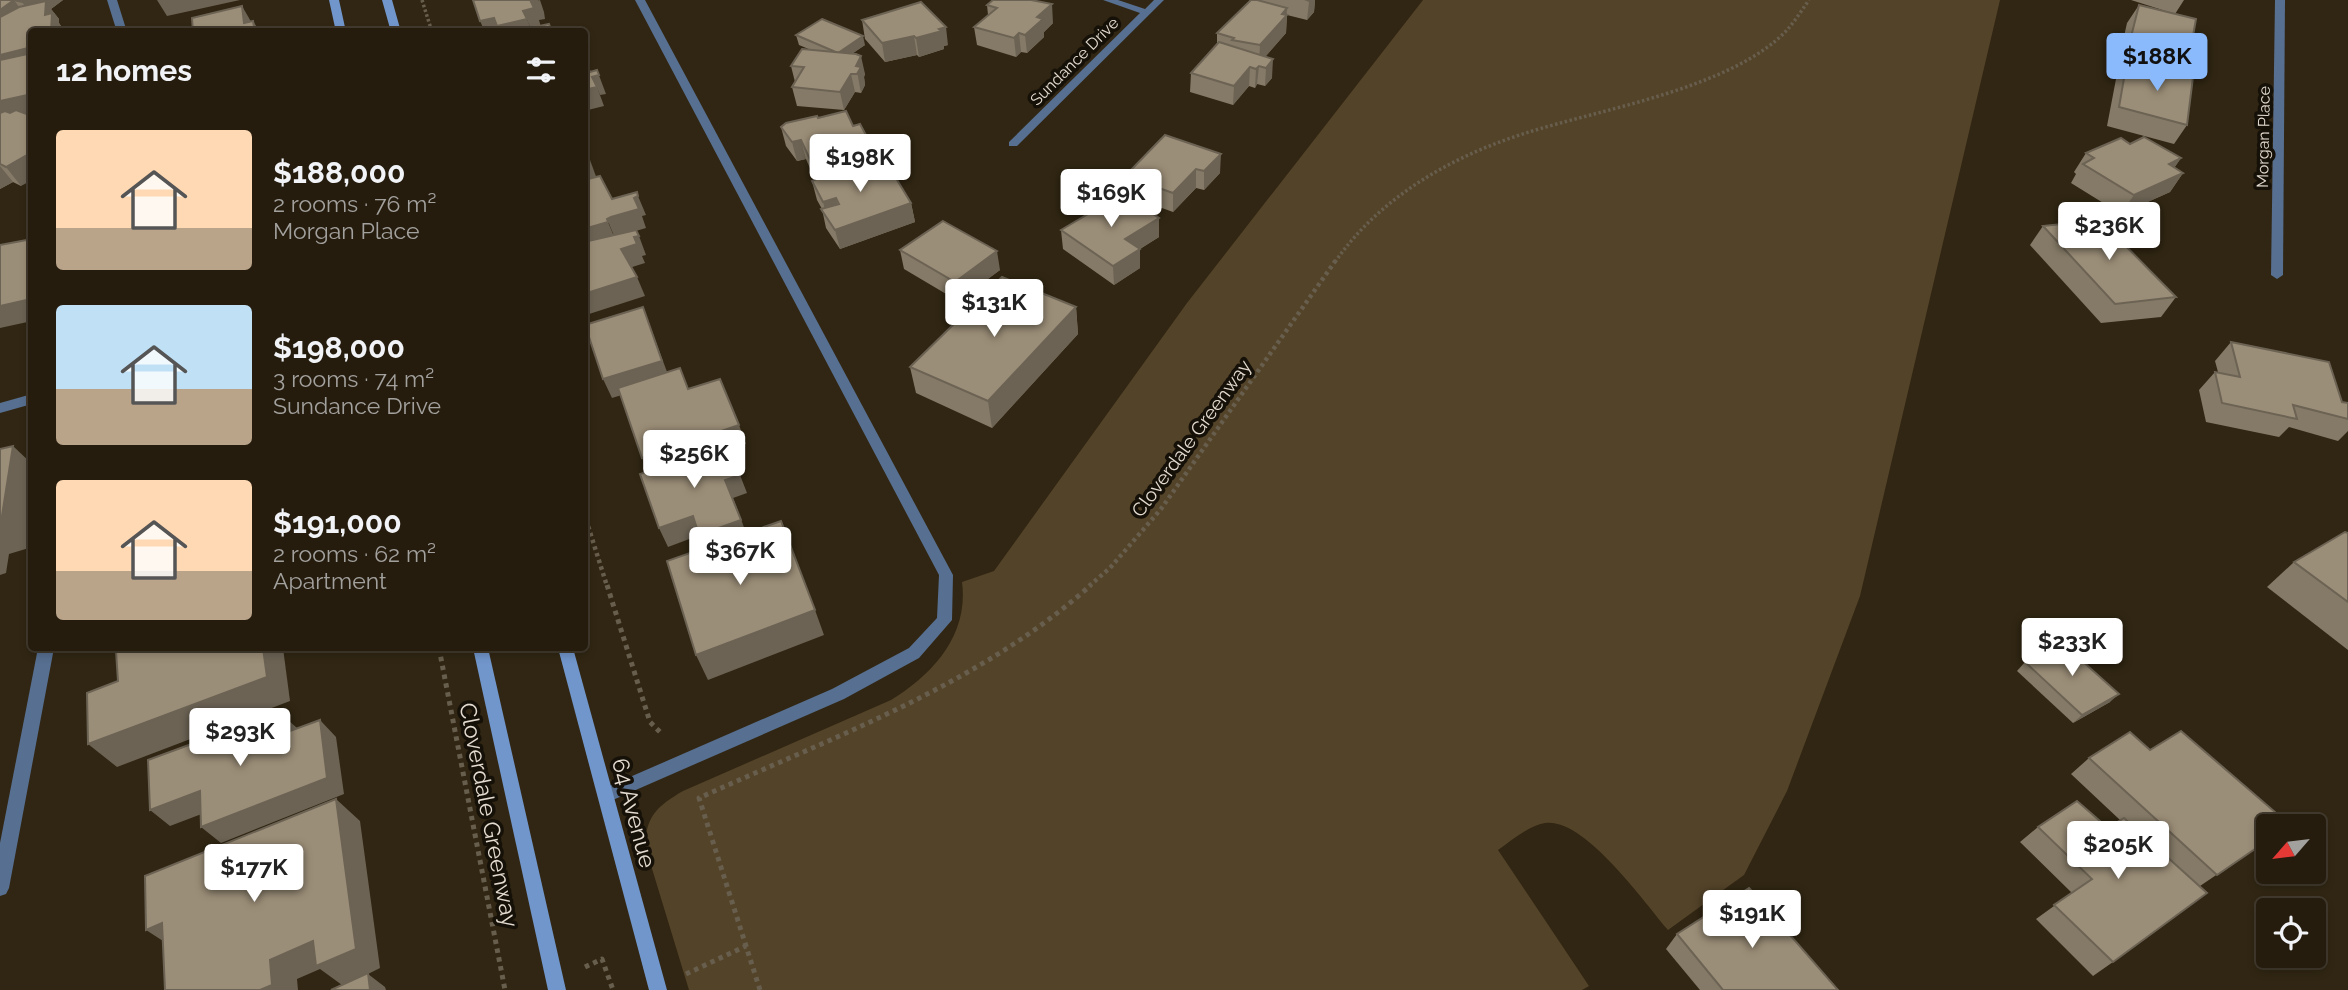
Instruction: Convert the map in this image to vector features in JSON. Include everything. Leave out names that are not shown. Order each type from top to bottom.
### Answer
[{"type":"main road","points":[[334,0],[340,28]]},
{"type":"main road","points":[[387,0],[395,28]]},
{"type":"main road","points":[[481,651],[557,990]]},
{"type":"main road","name":"64 Avenue","points":[[566,651],[658,988]]},
{"type":"street","points":[[112,0],[121,28]]},
{"type":"street","points":[[606,795],[838,694],[914,653],[944,620],[946,575],[640,0]]},
{"type":"street","points":[[1108,0],[1146,12]]},
{"type":"street","name":"Sundance Drive","points":[[1013,144],[1159,0]]},
{"type":"street","name":"Morgan Place","points":[[2277,275],[2280,0]]},
{"type":"street","points":[[0,408],[28,399]]},
{"type":"street","points":[[0,888],[45,651]]},
{"type":"path","points":[[422,0],[431,28]]},
{"type":"path","name":"Cloverdale Greenway","points":[[746,946],[699,797],[958,680],[1019,643],[1074,601],[1110,568],[1161,509],[1353,238],[1371,219],[1413,186],[1459,158],[1511,136],[1642,100],[1716,75],[1767,46],[1787,29],[1809,0]]},
{"type":"path","points":[[588,526],[650,722],[687,759]]},
{"type":"path","name":"Cloverdale Greenway","points":[[440,651],[505,990]]},
{"type":"path","points":[[658,988],[746,946],[760,990]]},
{"type":"path","points":[[584,967],[602,959],[613,990]]},
{"type":"shaded area","points":[[1423,0],[2000,0],[1860,596],[1787,791],[1744,875],[1668,930],[1629,882],[1595,847],[1577,833],[1560,825],[1545,823],[1514,838],[1498,850],[1589,986],[1582,990],[689,990],[646,849],[647,829],[654,814],[683,791],[891,700],[934,665],[954,636],[960,619],[962,582],[994,571],[1187,303]]},
{"type":"building","points":[[0,0],[14,0],[0,10]]},
{"type":"building","points":[[473,0],[538,0],[531,2],[534,8],[523,11],[527,19],[497,26],[494,18],[480,21]]},
{"type":"building","points":[[993,0],[1031,0],[1052,4],[1037,17],[1043,19],[1025,35],[1019,33],[1014,38],[974,27],[997,8],[987,5]]},
{"type":"building","points":[[1251,0],[1287,8],[1282,14],[1287,15],[1260,45],[1232,40],[1234,38],[1217,33]]},
{"type":"building","points":[[46,1],[45,15],[52,13],[51,28],[28,28],[28,48],[0,55],[0,17],[19,7]]},
{"type":"building","points":[[921,2],[946,27],[939,29],[942,31],[882,43],[862,20]]},
{"type":"building","points":[[2139,5],[2196,19],[2188,64],[2128,49]]},
{"type":"building","points":[[242,6],[244,23],[253,21],[254,28],[193,28],[192,18]]},
{"type":"building","points":[[822,19],[863,36],[838,53],[796,35]]},
{"type":"building","points":[[549,24],[550,28],[530,28]]},
{"type":"building","points":[[1219,42],[1273,59],[1266,68],[1250,67],[1234,86],[1191,73]]},
{"type":"building","points":[[802,49],[856,54],[861,56],[856,66],[861,67],[857,74],[851,74],[840,92],[792,87],[804,67],[791,66]]},
{"type":"building","points":[[28,54],[28,95],[0,101],[0,60]]},
{"type":"building","points":[[2127,61],[2193,77],[2187,125],[2119,107]]},
{"type":"building","points":[[588,68],[590,72],[597,70],[599,75],[592,77],[597,87],[588,89]]},
{"type":"building","points":[[16,110],[28,114],[28,154],[6,167],[0,164],[0,113]]},
{"type":"building","points":[[846,111],[853,126],[860,124],[874,150],[812,164],[801,140],[792,142],[781,127],[786,123]]},
{"type":"building","points":[[1165,135],[1221,154],[1204,171],[1196,169],[1173,193],[1125,176]]},
{"type":"building","points":[[2144,137],[2181,158],[2169,164],[2183,173],[2134,195],[2083,164],[2094,158],[2086,153],[2121,138],[2130,144]]},
{"type":"building","points":[[878,161],[887,177],[894,175],[911,203],[835,230],[821,209],[839,204],[836,198],[823,202],[812,181],[831,173]]},
{"type":"building","points":[[600,176],[612,199],[637,192],[638,196],[634,198],[639,209],[611,217],[607,219],[608,222],[588,228],[588,179]]},
{"type":"building","points":[[1122,194],[1159,218],[1125,239],[1140,249],[1113,266],[1061,230]]},
{"type":"building","points":[[2100,220],[2176,297],[2115,304],[2043,226]]},
{"type":"building","points":[[943,221],[997,251],[955,282],[900,250]]},
{"type":"building","points":[[636,230],[639,236],[634,237],[637,244],[621,249],[637,277],[588,293],[588,241]]},
{"type":"building","points":[[28,240],[28,300],[0,306],[0,245]]},
{"type":"building","points":[[1002,277],[1076,307],[988,401],[910,367]]},
{"type":"building","points":[[643,307],[662,361],[603,379],[588,334],[588,324]]},
{"type":"building","points":[[2231,342],[2329,362],[2342,402],[2348,403],[2348,419],[2293,405],[2297,419],[2222,403],[2215,372],[2240,377]]},
{"type":"building","points":[[680,368],[688,389],[720,379],[739,425],[642,458],[618,388]]},
{"type":"building","points":[[727,444],[740,475],[725,480],[741,520],[699,535],[693,516],[659,528],[640,474]]},
{"type":"building","points":[[13,446],[1,522],[0,523],[0,449]]},
{"type":"building","points":[[781,521],[815,610],[696,655],[667,561]]},
{"type":"building","points":[[2345,532],[2348,533],[2348,602],[2294,562]]},
{"type":"building","points":[[2061,642],[2119,694],[2082,715],[2025,662]]},
{"type":"building","points":[[116,651],[263,651],[267,677],[88,744],[87,693],[118,681]]},
{"type":"building","points":[[279,712],[282,734],[320,720],[327,778],[201,827],[200,791],[150,810],[148,760]]},
{"type":"building","points":[[2181,731],[2277,814],[2256,814],[2256,848],[2217,875],[2089,758],[2130,732],[2150,750]]},
{"type":"building","points":[[336,799],[356,949],[316,966],[313,941],[270,960],[272,985],[260,990],[165,990],[162,923],[146,930],[145,876]]},
{"type":"building","points":[[2077,801],[2108,828],[2124,818],[2207,893],[2113,962],[2054,905],[2092,879],[2038,827]]},
{"type":"building","points":[[1749,888],[1838,990],[1723,990],[1677,934]]},
{"type":"building","points":[[368,973],[370,990],[331,990]]}]
